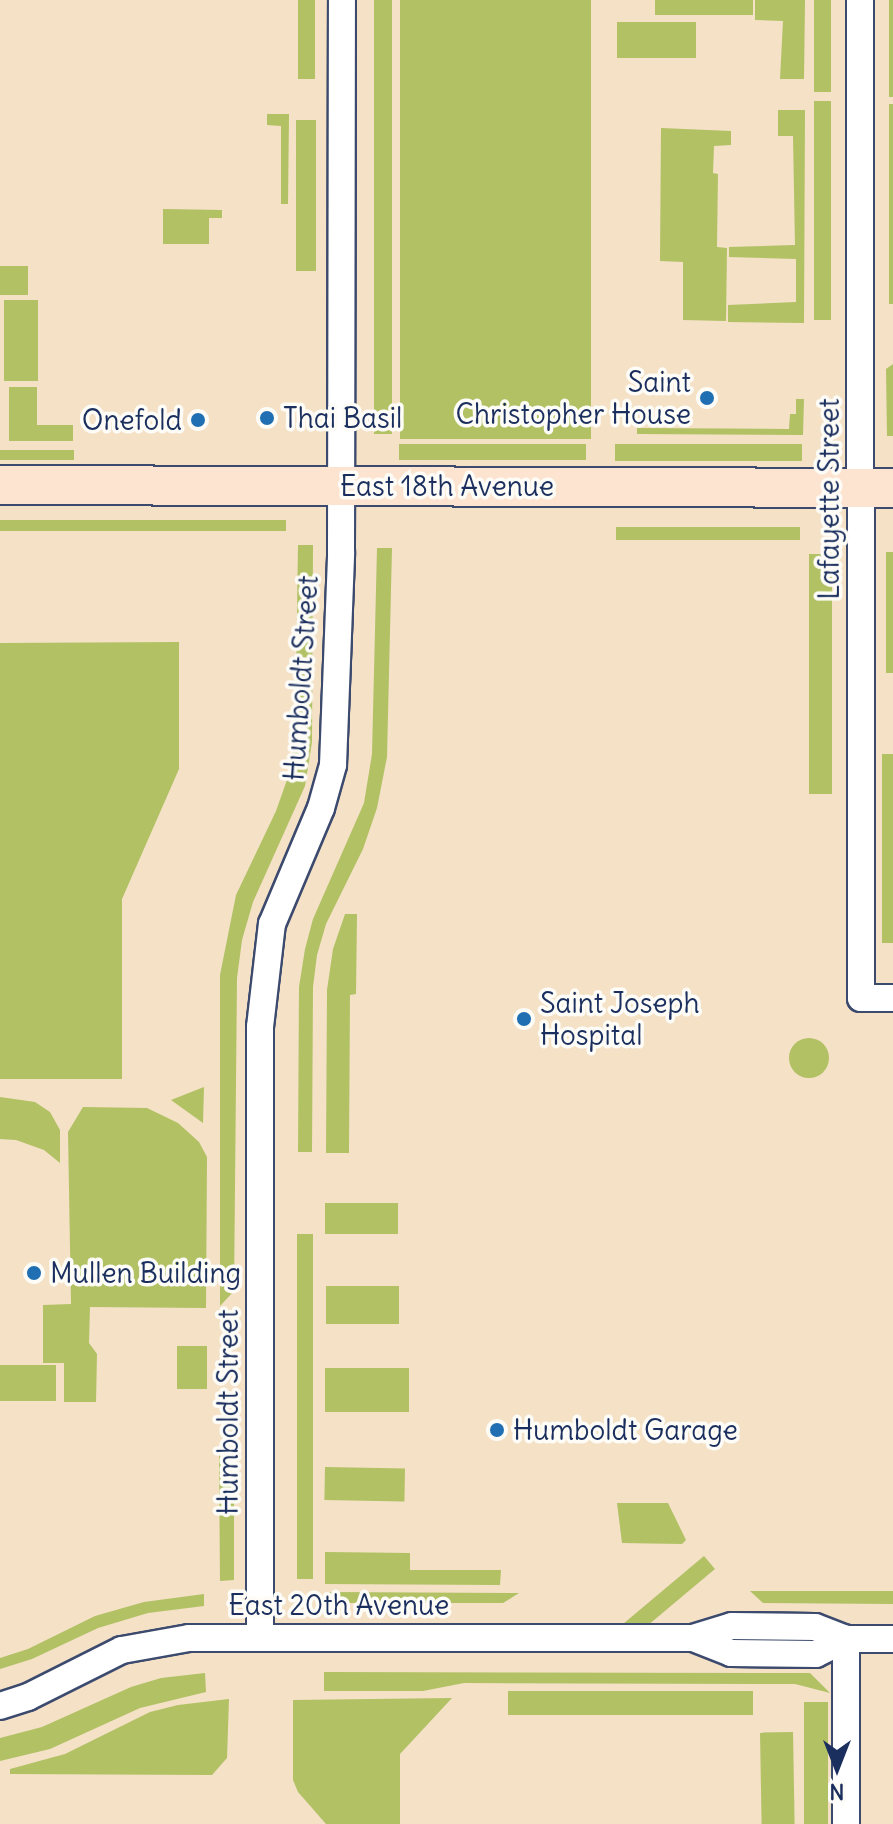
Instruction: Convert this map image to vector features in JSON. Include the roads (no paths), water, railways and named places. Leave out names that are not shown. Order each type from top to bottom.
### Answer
[{"type":"main road","name":"East 18th Avenue","points":[[0,485],[877,488]]},
{"type":"street","name":"Humboldt Street","points":[[260,1636],[260,1027],[272,924],[321,808],[333,765],[341,486],[342,0]]},
{"type":"street","name":"Lafayette Street","points":[[860,0],[877,488],[861,998],[893,998]]},
{"type":"street","name":"East 20th Avenue","points":[[0,1706],[28,1697],[122,1650],[189,1638],[693,1638],[732,1626],[815,1627],[846,1639],[893,1639]]},
{"type":"street","points":[[846,1639],[846,1824]]},
{"type":"place","name":"Saint Christopher House","points":[[707,398]]},
{"type":"place","name":"Thai Basil","points":[[267,418]]},
{"type":"place","name":"Onefold","points":[[198,420]]},
{"type":"place","name":"Saint Joseph Hospital","points":[[524,1019]]},
{"type":"place","name":"Mullen Building","points":[[34,1273]]},
{"type":"place","name":"Humboldt Garage","points":[[497,1430]]}]
